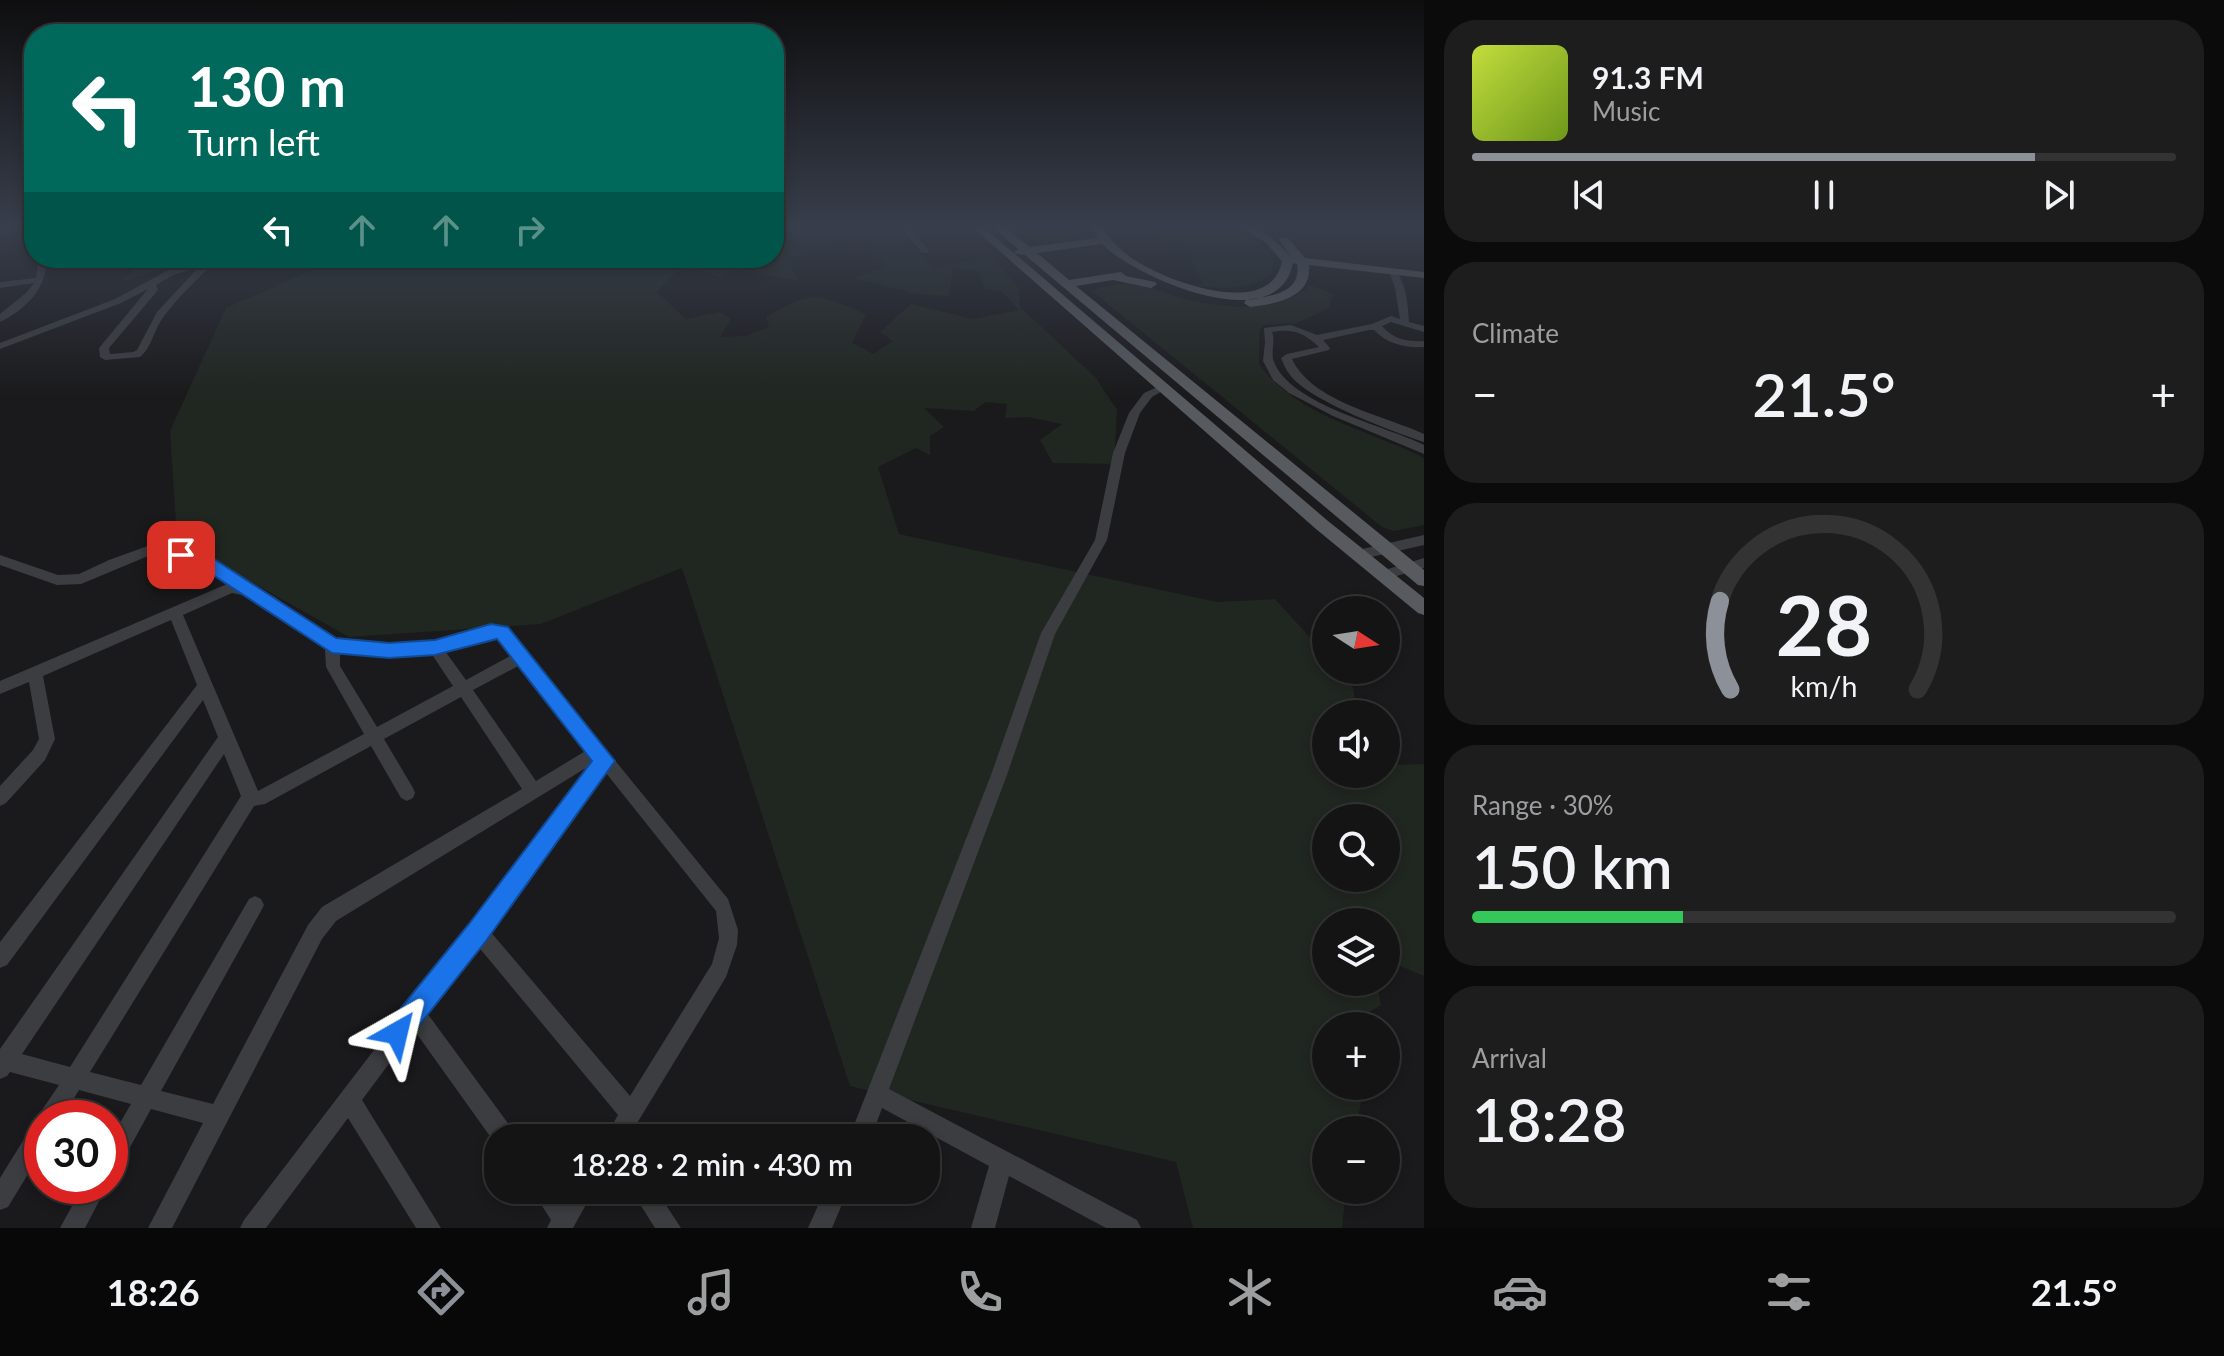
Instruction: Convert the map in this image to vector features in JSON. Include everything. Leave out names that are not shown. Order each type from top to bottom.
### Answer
[{"type":"main road","points":[[1042,282],[1358,555],[1424,608]]},
{"type":"main road","points":[[1064,284],[1074,282]]},
{"type":"main road","points":[[1143,282],[1203,300],[1231,304],[1266,302],[1288,295],[1303,282]]},
{"type":"main road","points":[[1152,282],[1156,285]]},
{"type":"main road","points":[[1166,282],[1183,288],[1236,294],[1258,292],[1278,282]]},
{"type":"main road","points":[[1064,284],[1424,580]]},
{"type":"street","points":[[0,285],[21,282]]},
{"type":"street","points":[[0,319],[33,295],[38,282]]},
{"type":"street","points":[[0,346],[118,301],[154,282]]},
{"type":"street","points":[[151,284],[153,290],[104,348],[105,357],[140,353],[152,326],[192,282]]},
{"type":"street","points":[[1398,282],[1405,321]]},
{"type":"street","points":[[1047,287],[1064,284]]},
{"type":"street","points":[[1377,327],[1378,322],[1384,319],[1405,321],[1424,329]]},
{"type":"street","points":[[122,328],[152,326]]},
{"type":"street","points":[[1424,344],[1396,341],[1377,327],[1358,327],[1343,334],[1317,338],[1287,327],[1267,330],[1270,343],[1268,362],[1289,388],[1308,401],[1424,450]]},
{"type":"street","points":[[1317,338],[1325,348],[1316,353],[1298,353],[1286,358],[1288,367],[1299,380],[1319,394],[1424,438]]},
{"type":"street","points":[[866,1124],[999,775],[1048,633],[1101,540],[1119,453],[1148,395],[1164,387]]},
{"type":"street","points":[[1358,555],[1424,540]]},
{"type":"street","points":[[0,560],[57,580],[81,579],[153,549],[208,563],[332,645],[389,651],[435,647],[491,632],[502,632],[722,905],[729,920],[729,942],[719,970],[625,1124]]},
{"type":"street","points":[[1383,575],[1424,563]]},
{"type":"street","points":[[0,688],[231,588],[241,587]]},
{"type":"street","points":[[175,612],[250,797]]},
{"type":"street","points":[[332,645],[333,667],[407,793]]},
{"type":"street","points":[[435,647],[533,791]]},
{"type":"street","points":[[250,797],[259,799],[521,657]]},
{"type":"street","points":[[0,798],[39,755],[47,739],[35,673]]},
{"type":"street","points":[[0,958],[204,687]]},
{"type":"street","points":[[218,1116],[2,1063],[226,738]]},
{"type":"street","points":[[160,1228],[315,932],[329,914],[533,791],[601,756]]},
{"type":"street","points":[[259,1225],[413,1011],[478,932],[601,756]]},
{"type":"street","points":[[62,1100],[250,797]]},
{"type":"street","points":[[128,1129],[255,905]]},
{"type":"street","points":[[478,932],[631,1114]]},
{"type":"street","points":[[413,1011],[495,1124]]},
{"type":"street","points":[[879,1095],[1129,1228]]},
{"type":"street","points":[[349,1099],[429,1228]]},
{"type":"street","points":[[0,1199],[24,1160]]},
{"type":"street","points":[[983,1228],[1002,1160]]},
{"type":"street","points":[[72,1228],[86,1204]]},
{"type":"street","points":[[551,1204],[562,1224],[574,1204]]},
{"type":"street","points":[[652,1204],[669,1228]]},
{"type":"street","points":[[820,1228],[831,1204]]},
{"type":"shaded area","points":[[284,282],[667,282],[657,292],[686,319],[719,312],[731,319],[720,337],[746,336],[769,327],[766,317],[795,302],[806,298],[825,299],[866,314],[852,343],[873,354],[893,341],[880,332],[911,304],[973,319],[1019,310],[1002,292],[984,288],[982,282],[1013,282],[1019,289],[1020,307],[1096,378],[1117,410],[1114,464],[1053,463],[1040,440],[1062,424],[1028,417],[1005,418],[1007,404],[985,402],[974,411],[924,408],[944,427],[930,436],[930,455],[916,448],[878,467],[899,534],[1217,602],[1275,599],[1312,640],[1312,684],[1352,684],[1355,700],[1312,700],[1312,788],[1400,788],[1400,765],[1424,764],[1424,976],[1400,966],[1400,908],[1312,908],[1312,996],[1379,996],[1381,1005],[1369,1012],[1312,1012],[1312,1100],[1361,1100],[1359,1116],[1312,1116],[1312,1204],[1345,1204],[1342,1228],[1193,1228],[1176,1162],[850,1086],[682,568],[541,624],[349,637],[177,540],[170,431],[226,308]]},
{"type":"shaded area","points":[[870,282],[951,282],[949,296],[917,294]]},
{"type":"shaded area","points":[[1254,282],[1222,288],[1192,284]]},
{"type":"shaded area","points":[[1117,284],[1141,286],[1194,301],[1247,307],[1281,302],[1310,285],[1333,294],[1329,308],[1297,323],[1263,325],[1259,332],[1259,364],[1274,382],[1313,409],[1424,458],[1424,525],[1394,531],[1382,527],[1091,290]]},
{"type":"route","points":[[181,555],[208,563],[332,645],[389,651],[435,647],[491,632],[502,632],[605,761],[478,932],[397,1033]]}]
